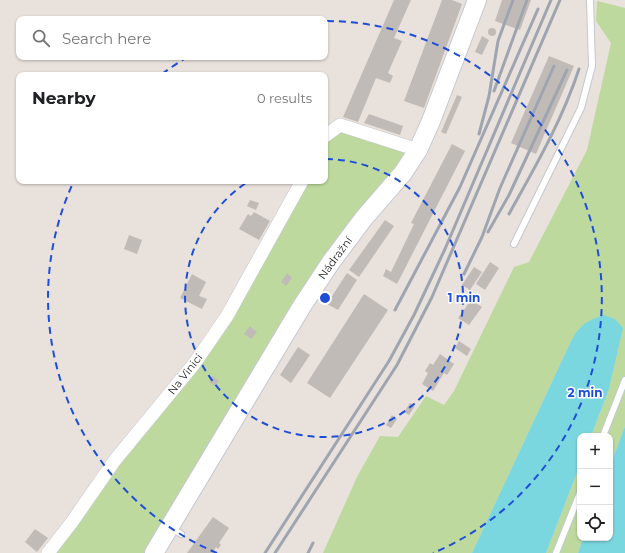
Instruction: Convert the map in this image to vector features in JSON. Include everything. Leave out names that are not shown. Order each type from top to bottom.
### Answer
[{"type":"main road","name":"Nádražní","points":[[154,553],[176,531],[302,306],[331,262],[364,218],[403,173],[418,150],[432,121],[477,0]]},
{"type":"street","points":[[328,134],[340,124],[418,150]]},
{"type":"street","name":"Na Vinici","points":[[48,553],[115,460],[198,358],[227,316],[300,184]]},
{"type":"lane","points":[[514,244],[581,108],[592,66],[590,0]]},
{"type":"lane","points":[[604,433],[625,380]]},
{"type":"lane","points":[[556,553],[577,500]]},
{"type":"green space","points":[[597,1],[625,8],[625,426],[613,458],[613,433],[592,433],[608,392],[571,341],[472,553],[323,553],[357,477],[380,436],[398,437],[426,396],[444,405],[454,391],[514,267],[529,262],[587,150],[611,43],[596,21]]},
{"type":"green space","points":[[341,131],[409,153],[147,553],[56,553],[120,463],[232,319],[307,184],[328,184],[328,141]]},
{"type":"green space","points":[[577,473],[577,541],[582,541],[578,553],[546,553]]},
{"type":"water","points":[[604,315],[615,319],[623,328],[608,392],[592,433],[577,433],[577,473],[546,553],[472,553],[571,341],[584,324]]},
{"type":"water","points":[[625,426],[625,553],[578,553],[582,541],[613,541],[613,458]]},
{"type":"building","points":[[394,0],[411,0],[394,38],[402,41],[388,73],[393,76],[390,83],[376,78],[358,122],[343,117]]},
{"type":"building","points":[[442,0],[452,0],[462,4],[424,108],[404,101]]},
{"type":"building","points":[[502,0],[531,0],[520,30],[495,21]]},
{"type":"building","points":[[490,28],[494,28],[496,32],[494,36],[490,36],[488,34],[488,30]]},
{"type":"building","points":[[482,36],[489,40],[482,55],[475,52]]},
{"type":"building","points":[[549,56],[574,66],[536,154],[511,143]]},
{"type":"building","points":[[457,95],[462,97],[446,134],[441,132]]},
{"type":"building","points":[[369,114],[403,126],[400,135],[364,123]]},
{"type":"building","points":[[452,144],[465,151],[397,284],[383,276],[386,269],[391,272],[414,224],[411,223]]},
{"type":"building","points":[[250,200],[259,203],[256,210],[247,206]]},
{"type":"building","points":[[254,212],[270,221],[259,240],[239,229],[248,214],[251,216]]},
{"type":"building","points":[[385,220],[394,226],[359,277],[349,270]]},
{"type":"building","points":[[129,235],[142,240],[137,254],[124,249]]},
{"type":"building","points":[[490,262],[499,268],[485,290],[476,284]]},
{"type":"building","points":[[474,267],[482,272],[470,290],[462,285]]},
{"type":"building","points":[[287,273],[292,278],[286,286],[281,282]]},
{"type":"building","points":[[347,273],[357,280],[338,310],[327,304]]},
{"type":"building","points":[[192,274],[206,282],[199,296],[207,299],[202,309],[180,298]]},
{"type":"building","points":[[364,294],[388,310],[330,398],[307,383]]},
{"type":"building","points":[[471,300],[482,307],[469,325],[458,318]]},
{"type":"building","points":[[250,326],[257,332],[251,339],[244,334]]},
{"type":"building","points":[[459,341],[471,349],[467,356],[455,348]]},
{"type":"building","points":[[298,347],[310,355],[291,383],[280,375]]},
{"type":"building","points":[[440,354],[454,364],[447,375],[444,373],[433,391],[422,384],[428,373],[425,371],[430,363],[433,365]]},
{"type":"building","points":[[213,376],[219,381],[215,386],[209,382]]},
{"type":"building","points":[[410,403],[415,406],[409,415],[404,412]]},
{"type":"building","points":[[392,415],[397,419],[391,428],[386,425]]},
{"type":"building","points":[[213,517],[229,528],[219,543],[221,545],[218,549],[216,547],[213,553],[187,553]]},
{"type":"building","points":[[35,529],[48,538],[37,552],[25,542]]},
{"type":"railway","points":[[479,134],[489,96],[498,41],[513,0]]},
{"type":"railway","points":[[494,91],[527,0]]},
{"type":"railway","points":[[265,553],[389,361],[414,315],[445,249],[551,0]]},
{"type":"railway","points":[[275,553],[397,365],[432,297],[560,0]]},
{"type":"railway","points":[[395,310],[460,187],[538,9]]},
{"type":"railway","points":[[464,274],[482,237],[500,188],[554,66]]},
{"type":"railway","points":[[509,214],[565,107],[579,69]]},
{"type":"railway","points":[[488,232],[509,195],[567,70]]},
{"type":"railway","points":[[308,553],[313,543]]}]
